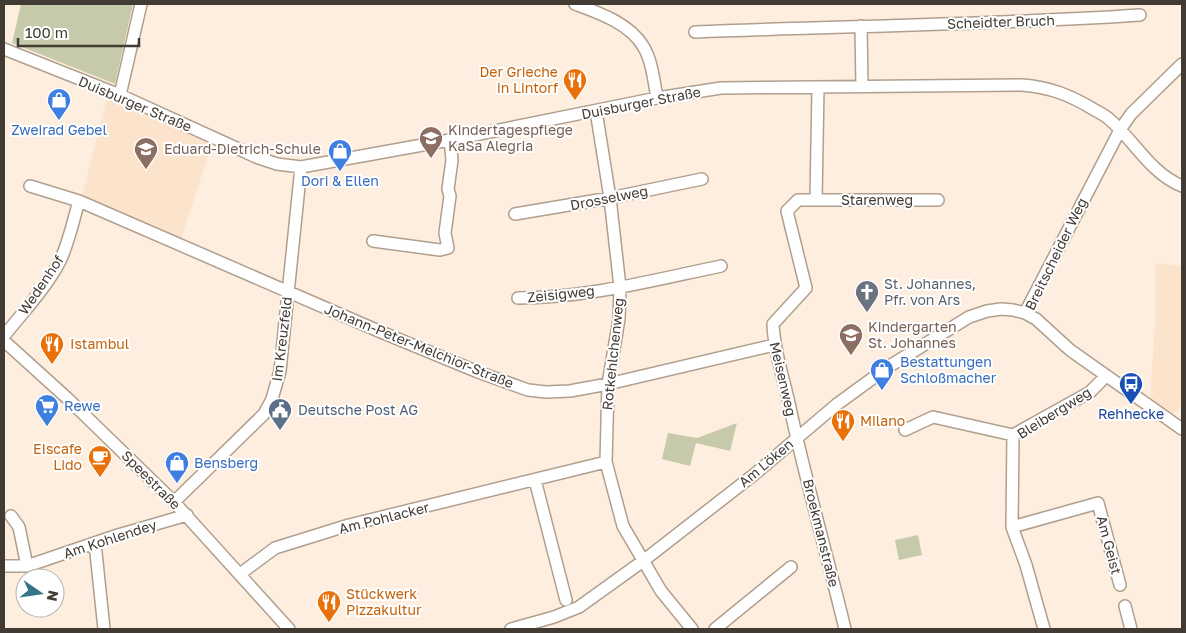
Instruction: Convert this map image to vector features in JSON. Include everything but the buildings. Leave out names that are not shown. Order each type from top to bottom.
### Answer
[{"type":"street","points":[[120,95],[141,4]]},
{"type":"street","points":[[575,4],[601,14],[638,40],[643,46],[650,64],[657,98]]},
{"type":"street","name":"Scheidter Bruch","points":[[695,32],[982,24],[1140,15]]},
{"type":"street","points":[[861,26],[862,87]]},
{"type":"street","name":"Duisburger Straße","points":[[4,49],[120,95],[256,157],[277,164],[301,167],[450,140],[657,98],[722,88],[1022,85],[1052,89],[1074,98],[1109,118],[1156,169],[1182,186]]},
{"type":"street","name":"Breitscheider Weg","points":[[1182,64],[1131,114],[1120,130],[1025,313],[1036,319],[1070,350],[1182,429]]},
{"type":"street","points":[[816,200],[818,87]]},
{"type":"street","name":"Rotkehlchenweg","points":[[596,111],[610,198],[620,287],[616,340],[608,384],[606,462],[623,526],[661,591],[692,629]]},
{"type":"street","points":[[373,241],[440,250],[448,248],[445,234],[452,160],[450,140]]},
{"type":"street","name":"Im Kreuzfeld","points":[[174,502],[264,414],[276,390],[280,371],[301,167]]},
{"type":"street","name":"Drosselweg","points":[[515,214],[610,198],[702,179]]},
{"type":"street","name":"Johann-Peter-Melchior-Straße","points":[[30,186],[79,201],[478,372],[528,390],[546,392],[570,391],[608,384],[774,345]]},
{"type":"street","name":"Meisenweg","points":[[796,438],[774,345],[773,324],[806,288],[787,212],[798,200],[816,200]]},
{"type":"street","name":"Starenweg","points":[[816,200],[938,200]]},
{"type":"street","name":"Wedenhof","points":[[4,336],[38,294],[60,261],[79,201]]},
{"type":"street","name":"Zeisigweg","points":[[518,298],[549,298],[620,287],[721,266]]},
{"type":"street","name":"Am Löken","points":[[511,629],[570,612],[642,561],[756,473],[845,399],[888,367],[970,317],[987,310],[1001,309],[1025,313]]},
{"type":"street","name":"Speestraße","points":[[4,341],[68,398],[187,515],[288,629]]},
{"type":"street","name":"Bleibergweg","points":[[1044,629],[1026,565],[1012,527],[1014,435],[1090,392],[1106,376]]},
{"type":"street","points":[[905,430],[933,417],[1014,435]]},
{"type":"street","name":"Broekmanstraße","points":[[796,438],[845,629]]},
{"type":"street","name":"Am Pohlacker","points":[[240,574],[275,548],[349,525],[606,462]]},
{"type":"street","points":[[535,480],[566,600]]},
{"type":"street","name":"Am Geist","points":[[1012,527],[1098,503],[1120,585]]},
{"type":"street","name":"Am Kohlendey","points":[[4,566],[27,566],[187,515]]},
{"type":"street","points":[[11,516],[19,526],[27,566]]},
{"type":"street","points":[[95,543],[104,629]]},
{"type":"street","points":[[716,629],[791,567]]},
{"type":"street","points":[[1125,606],[1131,629]]},
{"type":"shaded area","name":"Eduard-Dietrich-Schule","points":[[107,98],[212,144],[181,239],[82,197]]},
{"type":"shaded area","points":[[1155,263],[1182,266],[1182,407],[1172,415],[1150,399],[1155,323]]},
{"type":"green space","points":[[21,4],[133,4],[115,84],[12,43]]},
{"type":"green space","points":[[737,423],[730,451],[696,443],[690,466],[662,459],[668,433],[697,438]]},
{"type":"green space","points":[[918,535],[922,555],[899,560],[895,540]]},
{"type":"place","name":"Der Grieche in Lintorf","points":[[575,101]]},
{"type":"place","name":"Zweirad Gebel","points":[[59,121]]},
{"type":"place","name":"Kindertagespflege KaSa Alegria","points":[[431,159]]},
{"type":"place","name":"Eduard-Dietrich-Schule","points":[[146,170]]},
{"type":"place","name":"Dori & Ellen","points":[[340,172]]},
{"type":"place","name":"St. Johannes, Pfr. von Ars","points":[[867,313]]},
{"type":"place","name":"Kindergarten St. Johannes","points":[[851,356]]},
{"type":"place","name":"Istambul","points":[[52,365]]},
{"type":"place","name":"Bestattungen Schloßmacher","points":[[882,391]]},
{"type":"place","name":"Rehhecke","points":[[1131,405]]},
{"type":"place","name":"Rewe","points":[[47,427]]},
{"type":"place","name":"Deutsche Post AG","points":[[280,431]]},
{"type":"place","name":"Milano","points":[[843,442]]},
{"type":"place","name":"EIscafe Lido","points":[[100,478]]},
{"type":"place","name":"Bensberg","points":[[177,484]]},
{"type":"place","name":"Stückwerk Pizzakultur","points":[[329,623]]}]
